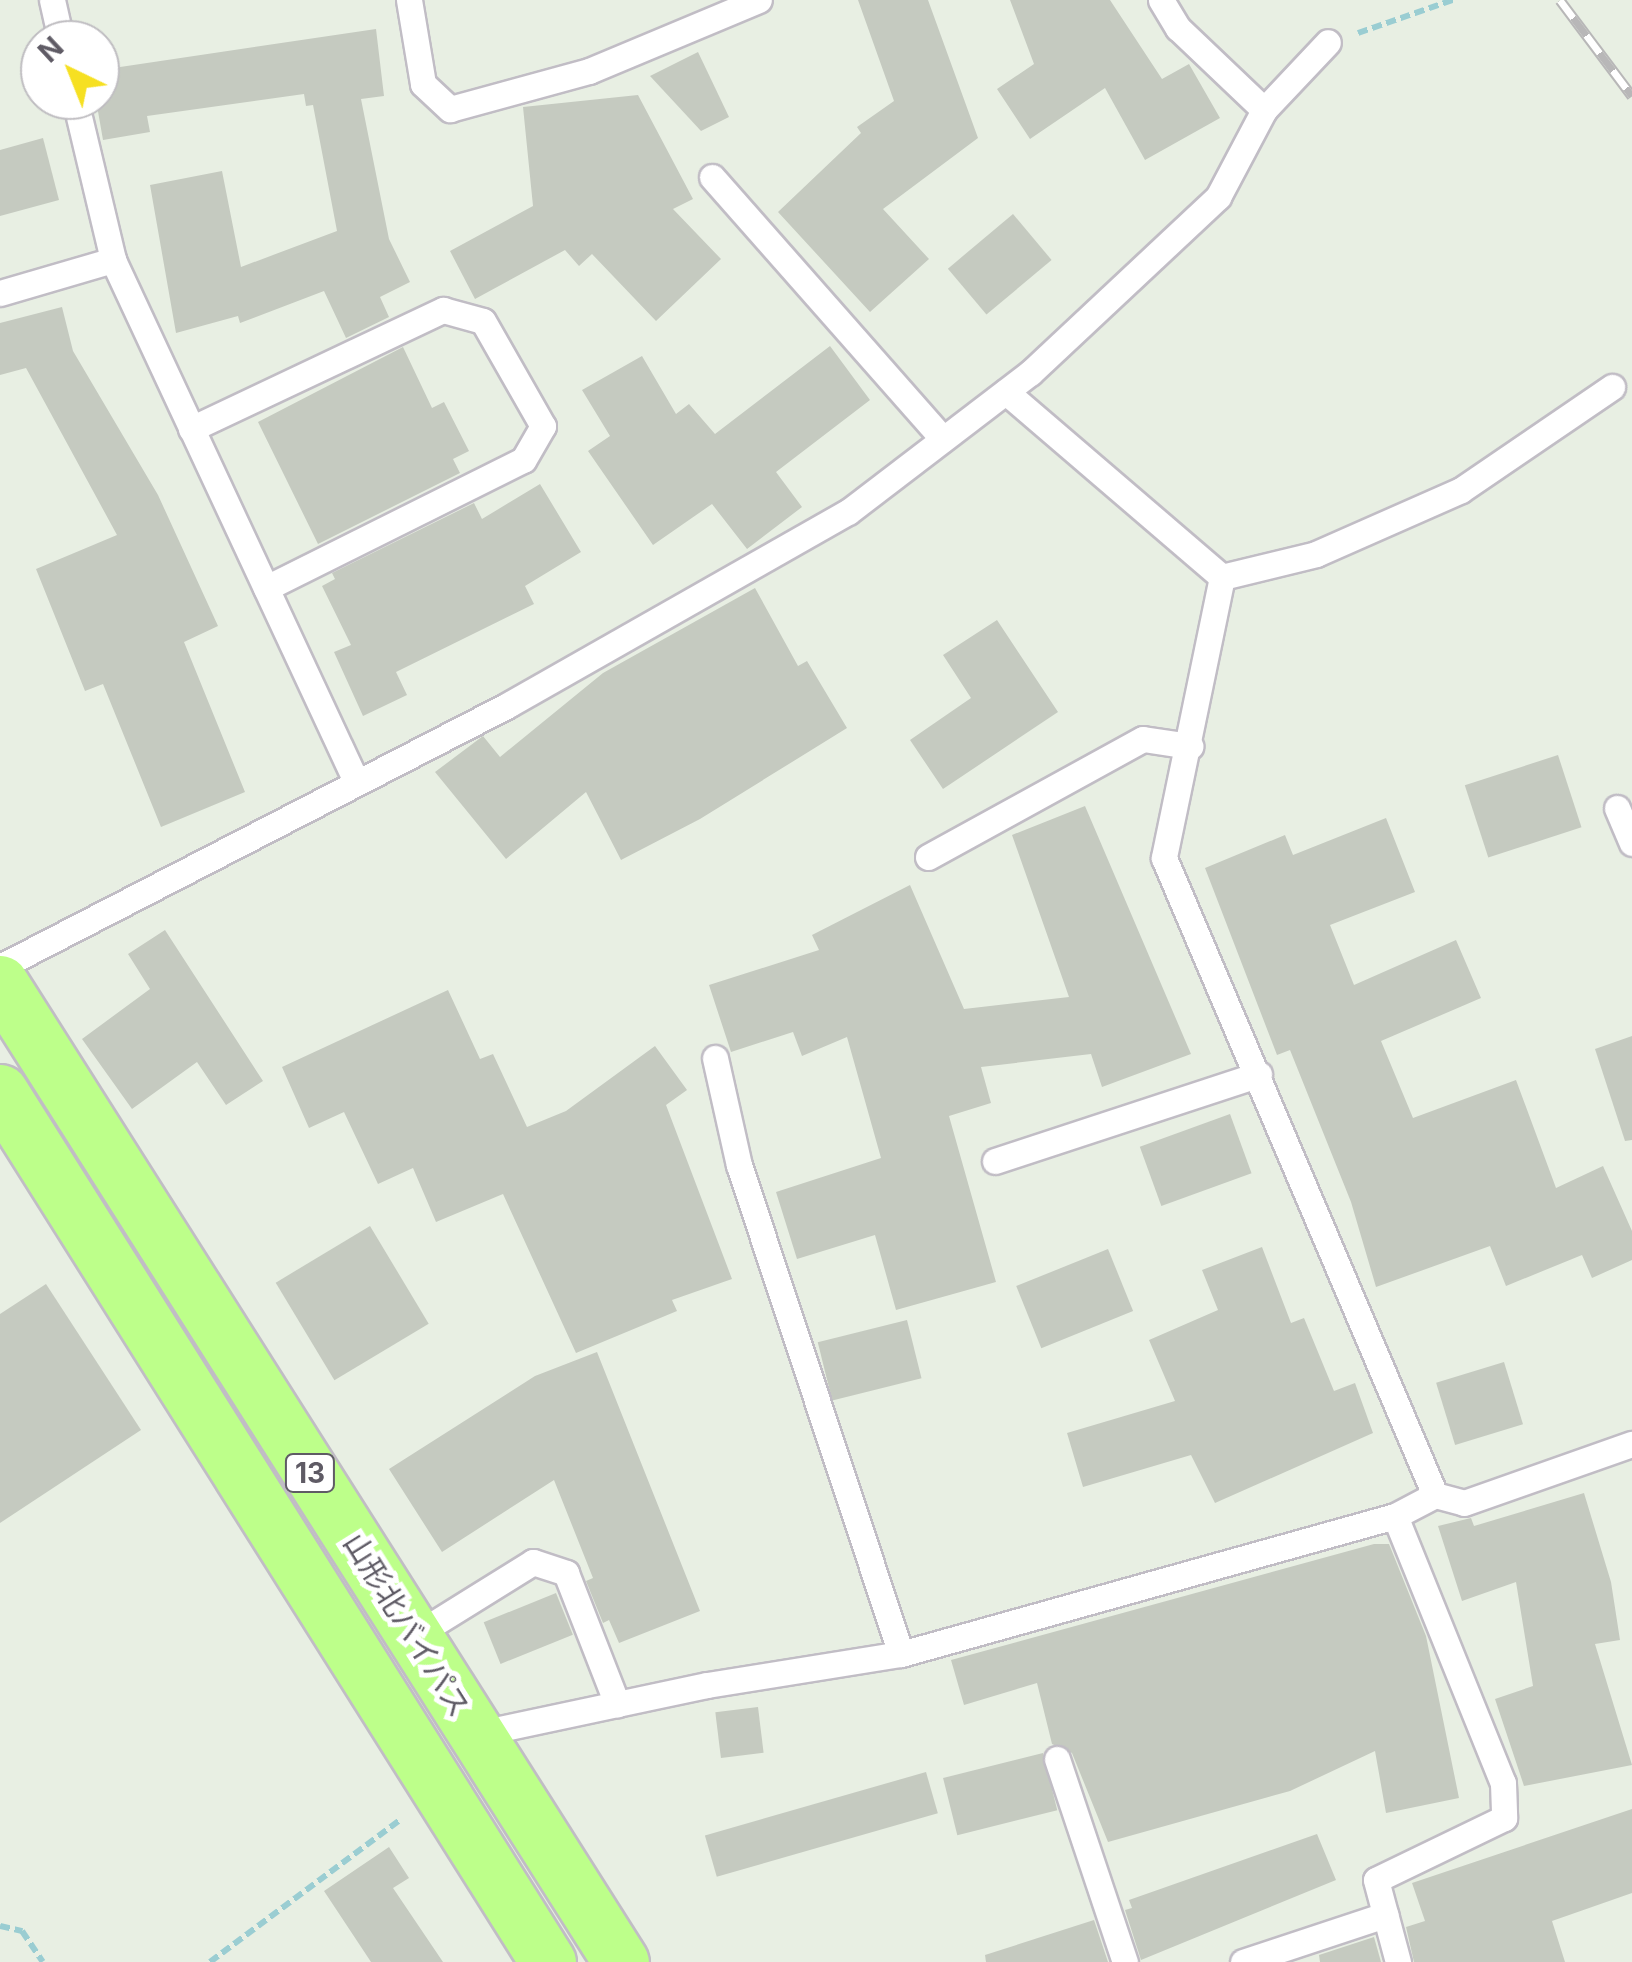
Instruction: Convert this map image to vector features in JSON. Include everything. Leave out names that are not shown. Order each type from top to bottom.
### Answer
[{"type":"highway","name":"山形北バイパス","points":[[0,983],[621,1962]]},
{"type":"highway","name":"山形北バイパス","points":[[0,1092],[548,1962]]},
{"type":"lane","points":[[408,0],[423,84],[450,109],[589,71],[759,0]]},
{"type":"lane","points":[[1160,0],[1178,28],[1264,110]]},
{"type":"lane","points":[[0,966],[508,706],[848,512],[1006,392],[1218,197],[1264,110],[1328,42]]},
{"type":"lane","points":[[80,120],[113,260],[356,781]]},
{"type":"lane","points":[[712,177],[943,440]]},
{"type":"lane","points":[[0,293],[113,260]]},
{"type":"lane","points":[[192,428],[443,310],[482,320],[543,426],[523,460],[266,588]]},
{"type":"lane","points":[[1222,578],[1316,554],[1461,490],[1612,386]]},
{"type":"lane","points":[[1006,392],[1222,578]]},
{"type":"lane","points":[[1222,578],[1164,858],[1435,1495]]},
{"type":"lane","points":[[928,857],[1143,739],[1190,746]]},
{"type":"lane","points":[[1617,808],[1632,843]]},
{"type":"lane","points":[[715,1058],[739,1165],[900,1654]]},
{"type":"lane","points":[[995,1161],[1259,1074]]},
{"type":"lane","points":[[476,1734],[616,1704],[900,1654],[1395,1516],[1435,1495],[1464,1503],[1632,1444]]},
{"type":"lane","points":[[1395,1516],[1503,1783],[1504,1818],[1376,1880],[1398,1962]]},
{"type":"lane","points":[[414,1636],[534,1562],[566,1574],[616,1704]]},
{"type":"lane","points":[[1056,1759],[1124,1962]]},
{"type":"lane","points":[[1243,1962],[1385,1915]]},
{"type":"path","points":[[1328,42],[1452,0]]},
{"type":"path","points":[[210,1962],[441,1793]]},
{"type":"path","points":[[0,1926],[22,1931],[43,1962]]},
{"type":"building","points":[[858,0],[928,0],[978,138],[883,209],[929,259],[870,312],[778,212],[861,133],[857,127],[894,101]]},
{"type":"building","points":[[1010,0],[1110,0],[1162,79],[1189,64],[1220,118],[1145,160],[1105,88],[1030,139],[997,89],[1034,64]]},
{"type":"building","points":[[376,29],[384,96],[361,99],[389,239],[410,282],[380,297],[389,317],[346,338],[324,291],[240,323],[238,316],[176,333],[150,185],[222,171],[241,267],[337,231],[313,105],[306,106],[304,94],[147,116],[150,132],[103,140],[100,120],[120,120],[120,67]]},
{"type":"building","points":[[698,52],[729,117],[701,131],[650,76]]},
{"type":"building","points":[[638,95],[693,199],[673,209],[721,259],[656,321],[592,254],[579,266],[565,250],[475,299],[450,251],[533,206],[523,107]]},
{"type":"building","points":[[43,138],[59,200],[0,216],[0,150]]},
{"type":"building","points":[[1013,214],[1052,260],[986,315],[948,269]]},
{"type":"building","points":[[62,307],[73,351],[158,495],[218,626],[184,642],[245,792],[161,827],[103,684],[85,691],[36,569],[117,535],[26,368],[0,375],[0,323]]},
{"type":"building","points":[[830,346],[870,400],[776,472],[802,507],[747,549],[712,504],[653,545],[588,451],[610,436],[582,390],[642,356],[676,414],[689,404],[715,434]]},
{"type":"building","points":[[403,347],[432,408],[444,402],[469,451],[453,459],[460,473],[318,544],[258,422]]},
{"type":"building","points":[[540,484],[581,552],[525,586],[534,604],[396,672],[407,695],[363,716],[334,652],[351,645],[322,586],[335,579],[332,573],[474,503],[482,519]]},
{"type":"building","points":[[755,588],[798,666],[807,661],[847,728],[700,819],[621,860],[586,792],[506,859],[435,772],[483,736],[500,757],[603,673]]},
{"type":"building","points":[[997,620],[1058,712],[943,789],[910,740],[971,698],[943,655]]},
{"type":"building","points":[[1558,755],[1581,827],[1488,858],[1465,785]]},
{"type":"building","points":[[1085,806],[1191,1054],[1102,1087],[1091,1054],[981,1067],[991,1103],[949,1116],[996,1282],[896,1310],[875,1235],[797,1259],[776,1192],[881,1158],[847,1037],[802,1056],[793,1032],[731,1052],[709,985],[819,950],[812,935],[910,885],[964,1009],[1069,997],[1012,835]]},
{"type":"building","points":[[1386,818],[1415,892],[1330,925],[1354,985],[1456,940],[1481,998],[1381,1041],[1413,1118],[1516,1080],[1556,1188],[1603,1166],[1632,1231],[1632,1260],[1592,1278],[1582,1255],[1506,1286],[1490,1246],[1376,1287],[1351,1202],[1290,1050],[1277,1055],[1205,868],[1285,835],[1293,855]]},
{"type":"building","points":[[165,930],[263,1081],[226,1105],[197,1062],[132,1109],[82,1039],[150,989],[128,954]]},
{"type":"building","points":[[448,990],[480,1059],[493,1054],[527,1127],[566,1111],[655,1046],[687,1090],[666,1105],[732,1279],[672,1300],[677,1311],[576,1353],[503,1194],[436,1222],[413,1168],[378,1184],[344,1112],[309,1128],[282,1067]]},
{"type":"building","points":[[1632,1036],[1632,1140],[1625,1141],[1595,1049]]},
{"type":"building","points":[[1230,1114],[1252,1173],[1161,1206],[1140,1147]]},
{"type":"building","points":[[370,1226],[429,1324],[334,1380],[276,1283]]},
{"type":"building","points":[[1262,1247],[1291,1323],[1304,1318],[1334,1391],[1355,1383],[1373,1433],[1215,1503],[1191,1455],[1083,1487],[1067,1433],[1175,1401],[1149,1340],[1218,1310],[1202,1270]]},
{"type":"building","points":[[1108,1249],[1133,1311],[1041,1348],[1016,1286]]},
{"type":"building","points":[[46,1284],[141,1430],[0,1523],[0,1314]]},
{"type":"building","points":[[907,1320],[922,1378],[832,1400],[818,1342]]},
{"type":"building","points":[[597,1352],[700,1611],[619,1643],[609,1620],[603,1623],[586,1581],[593,1578],[554,1480],[442,1552],[389,1469],[535,1376]]},
{"type":"building","points":[[1504,1362],[1523,1424],[1455,1445],[1436,1383]]},
{"type":"building","points":[[1584,1493],[1611,1582],[1620,1640],[1595,1644],[1632,1765],[1524,1786],[1495,1699],[1533,1686],[1516,1582],[1462,1601],[1438,1526],[1471,1518],[1474,1526]]},
{"type":"building","points":[[1374,1544],[1389,1544],[1426,1636],[1459,1798],[1386,1813],[1375,1751],[1290,1791],[1108,1842],[1072,1753],[1052,1744],[1037,1683],[964,1705],[951,1660]]},
{"type":"building","points":[[556,1593],[573,1635],[501,1664],[484,1622]]},
{"type":"building","points":[[758,1707],[764,1753],[721,1758],[715,1712]]},
{"type":"building","points":[[1043,1753],[1057,1810],[957,1835],[943,1778]]},
{"type":"building","points":[[926,1772],[938,1813],[717,1877],[705,1835]]},
{"type":"building","points":[[1632,1809],[1632,1893],[1552,1921],[1565,1962],[1414,1962],[1406,1927],[1425,1921],[1412,1883]]},
{"type":"building","points":[[1317,1834],[1336,1880],[1141,1960],[1125,1910],[1132,1908],[1129,1900]]},
{"type":"building","points":[[389,1847],[409,1878],[393,1888],[443,1962],[371,1962],[324,1891]]},
{"type":"building","points":[[1094,1920],[1108,1962],[986,1962],[985,1955]]},
{"type":"building","points":[[1374,1937],[1381,1962],[1320,1962],[1319,1955]]},
{"type":"railway","points":[[1560,0],[1632,96]]}]
